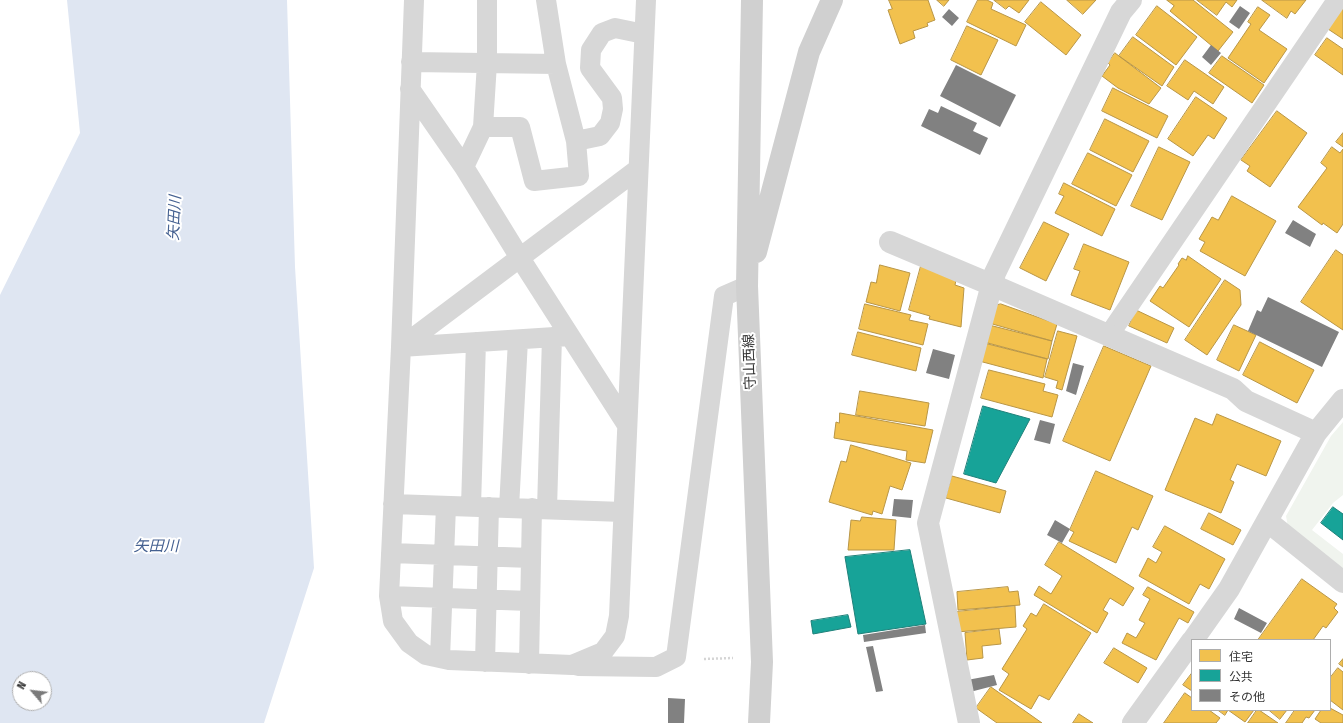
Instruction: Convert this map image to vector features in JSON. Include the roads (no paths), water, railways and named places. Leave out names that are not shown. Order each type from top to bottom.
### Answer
[{"type":"main road","name":"守山西線","points":[[752,0],[747,286],[762,662],[759,723]]},
{"type":"main road","points":[[747,286],[809,52],[832,0]]},
{"type":"street","points":[[969,723],[928,523],[995,273],[1121,12],[1131,0]]},
{"type":"street","points":[[890,242],[1233,389],[1246,401],[1316,433]]},
{"type":"street","points":[[1193,639],[1229,589],[1316,433],[1343,400]]},
{"type":"street","points":[[1267,521],[1343,582]]},
{"type":"street","points":[[1133,723],[1191,642]]},
{"type":"lane","points":[[414,0],[401,347],[389,596],[393,621],[408,643],[426,655],[449,660],[485,662],[656,667],[676,657],[724,296],[747,286]]},
{"type":"lane","points":[[464,167],[484,127],[487,63],[487,0]]},
{"type":"lane","points":[[484,127],[520,127],[534,181],[579,176],[576,141],[556,64],[546,0]]},
{"type":"lane","points":[[572,665],[603,652],[615,636],[619,616],[646,0]]},
{"type":"lane","points":[[1109,335],[1337,0]]},
{"type":"lane","points":[[576,141],[600,136],[610,123],[613,109],[612,98],[590,68],[591,50],[602,33],[615,28],[644,34]]},
{"type":"lane","points":[[411,62],[556,64]]},
{"type":"lane","points":[[410,89],[464,167],[520,258],[561,337],[627,425]]},
{"type":"lane","points":[[401,347],[638,169]]},
{"type":"lane","points":[[401,347],[561,337]]},
{"type":"lane","points":[[529,664],[531,558],[540,509],[561,337]]},
{"type":"lane","points":[[509,508],[518,340]]},
{"type":"lane","points":[[476,342],[480,507],[488,557],[485,662]]},
{"type":"lane","points":[[393,504],[623,512]]},
{"type":"lane","points":[[440,658],[446,506]]},
{"type":"lane","points":[[391,553],[531,558]]},
{"type":"lane","points":[[389,596],[530,601]]},
{"type":"water","name":"矢田川","points":[[67,0],[287,0],[295,267],[314,568],[264,723],[0,723],[0,295],[80,133]]}]
